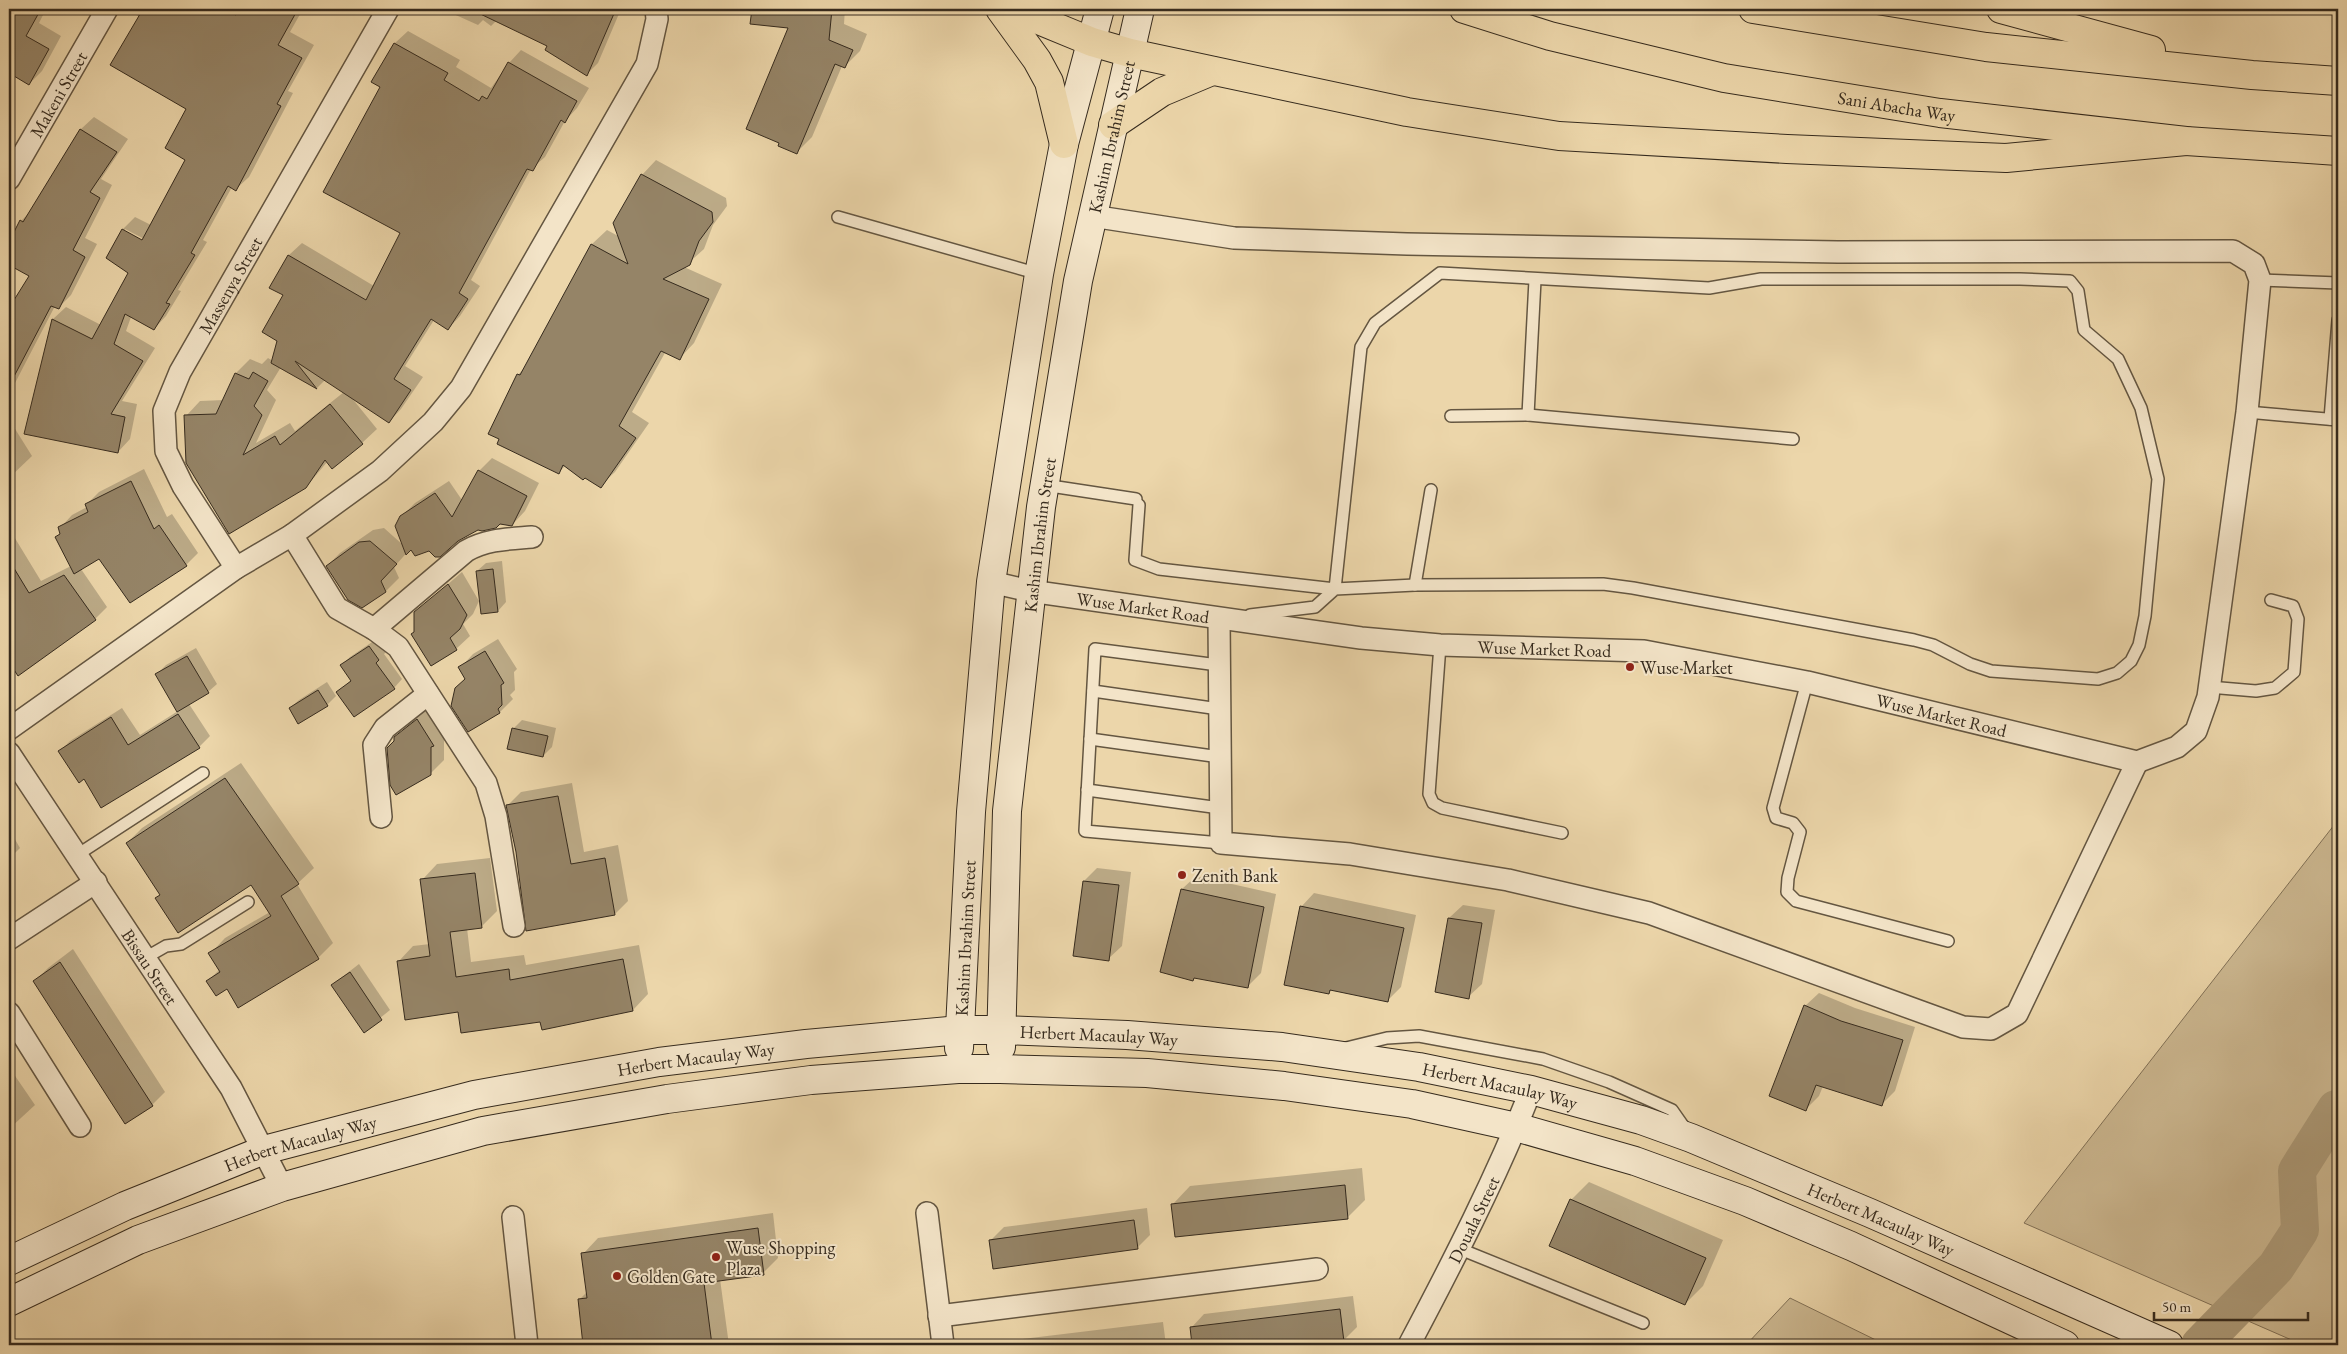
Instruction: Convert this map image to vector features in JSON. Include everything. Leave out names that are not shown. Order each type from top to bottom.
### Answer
[{"type":"highway","points":[[1000,9],[1037,60],[1049,82],[1064,144]]},
{"type":"highway","points":[[1012,9],[1092,42],[1130,53],[1407,112],[1559,136],[2006,158],[2186,141]]},
{"type":"highway","name":"Sani Abacha Way","points":[[1464,9],[1550,36],[1724,78],[1940,113],[2186,141],[2338,151]]},
{"type":"highway","points":[[1753,9],[1986,47],[2252,75],[2338,81]]},
{"type":"highway","points":[[2001,9],[2086,34],[2252,75]]},
{"type":"highway","points":[[1113,125],[1162,92],[1212,70]]},
{"type":"main road","name":"Kashim Ibrahim Street","points":[[958,1068],[971,812],[991,582],[1039,274],[1064,144],[1100,9]]},
{"type":"main road","name":"Kashim Ibrahim Street","points":[[1000,1069],[1007,811],[1030,591],[1044,485],[1078,281],[1140,9]]},
{"type":"main road","name":"Herbert Macaulay Way","points":[[9,1261],[125,1206],[264,1150],[474,1095],[659,1062],[806,1044],[960,1030],[1001,1030],[1127,1035],[1282,1047],[1419,1067],[1531,1090],[1641,1120],[1691,1138],[1870,1213],[2169,1345]]},
{"type":"main road","name":"Herbert Macaulay Way","points":[[9,1302],[138,1240],[282,1187],[483,1131],[575,1114],[811,1080],[958,1068],[1147,1073],[1284,1086],[1412,1104],[1516,1127],[1635,1161],[1744,1201],[1851,1246],[2065,1345]]},
{"type":"street","name":"Makeni Street","points":[[9,179],[107,9]]},
{"type":"street","name":"Massenya Street","points":[[236,568],[183,486],[166,451],[164,412],[180,372],[388,9]]},
{"type":"street","points":[[9,729],[236,568],[292,535],[380,471],[433,422],[461,388],[647,64],[657,19],[656,9]]},
{"type":"street","points":[[1092,216],[1234,238],[1407,244],[1838,252],[2233,251],[2254,264],[2260,280],[2247,412],[2209,688],[2196,731],[2177,747],[2137,762],[2017,1014],[1991,1029],[1963,1027],[1649,913],[1508,880],[1350,854],[1221,843],[1219,619]]},
{"type":"street","points":[[292,535],[337,608],[374,628],[398,647],[486,783],[496,816],[514,926]]},
{"type":"street","points":[[374,628],[466,550],[480,543],[494,540],[532,537]]},
{"type":"street","name":"Wuse Market Road","points":[[991,582],[1030,591],[1361,638],[1440,645],[1644,651],[1807,682],[2137,762]]},
{"type":"street","points":[[381,817],[374,745],[385,728],[428,694]]},
{"type":"street","name":"Bissau Street","points":[[9,753],[231,1088],[282,1187]]},
{"type":"street","points":[[9,939],[96,882]]},
{"type":"street","points":[[9,1013],[80,1126]]},
{"type":"street","name":"Douala Street","points":[[1409,1345],[1460,1249],[1531,1090]]},
{"type":"street","points":[[927,1213],[943,1345]]},
{"type":"street","points":[[513,1217],[527,1345]]},
{"type":"street","points":[[939,1316],[1317,1269]]},
{"type":"lane","points":[[838,217],[1039,274]]},
{"type":"lane","points":[[1044,485],[1137,502],[1136,560],[1159,569],[1335,589],[1415,585],[1575,583],[1633,588],[1914,640],[1933,645],[1970,664],[1991,671],[2098,678],[2117,673],[2131,661],[2139,645],[2145,616],[2158,479],[2141,408],[2118,359],[2084,330],[2078,291],[2070,281],[2020,278],[1761,279],[1709,288],[1535,280],[1440,273],[1375,323],[1361,347],[1335,589],[1315,607],[1219,619]]},
{"type":"lane","points":[[1528,414],[1535,280]]},
{"type":"lane","points":[[2260,280],[2338,283]]},
{"type":"lane","points":[[2247,412],[2334,419],[2338,320]]},
{"type":"lane","points":[[1451,416],[1528,414],[1793,438]]},
{"type":"lane","points":[[1415,585],[1431,490]]},
{"type":"lane","points":[[2209,688],[2256,691],[2275,688],[2294,672],[2298,619],[2293,606],[2271,600]]},
{"type":"lane","points":[[1440,645],[1429,794],[1434,803],[1442,808],[1562,833]]},
{"type":"lane","points":[[1218,665],[1095,649],[1085,831],[1221,843]]},
{"type":"lane","points":[[1807,682],[1774,808],[1776,818],[1793,824],[1800,832],[1788,878],[1787,892],[1796,901],[1948,941]]},
{"type":"lane","points":[[1093,691],[1219,709]]},
{"type":"lane","points":[[1090,739],[1220,757]]},
{"type":"lane","points":[[77,855],[203,773]]},
{"type":"lane","points":[[1087,790],[1220,808]]},
{"type":"lane","points":[[145,958],[166,946],[181,944],[248,902]]},
{"type":"lane","points":[[1322,1053],[1388,1038],[1419,1036],[1543,1059],[1609,1082],[1672,1110],[1691,1138]]},
{"type":"lane","points":[[1460,1249],[1643,1323]]},
{"type":"shaded area","points":[[2338,820],[2338,1345],[2303,1345],[2024,1223]]},
{"type":"shaded area","points":[[1790,1298],[1886,1345],[1746,1345]]},
{"type":"building","points":[[9,9],[41,9],[26,36],[49,49],[29,85],[9,73]]},
{"type":"building","points":[[143,9],[224,9],[236,15],[240,9],[298,9],[278,45],[302,58],[277,104],[281,106],[236,191],[228,186],[191,253],[195,255],[166,303],[170,304],[154,330],[125,314],[114,344],[143,361],[111,414],[125,417],[118,453],[24,434],[52,319],[92,339],[128,273],[106,258],[122,229],[142,240],[185,160],[165,148],[186,109],[110,65]]},
{"type":"building","points":[[470,9],[616,9],[587,76],[545,50],[547,46]]},
{"type":"building","points":[[752,9],[832,9],[829,40],[853,50],[845,68],[835,64],[797,154],[778,146],[779,143],[746,129],[788,28],[750,24]]},
{"type":"building","points":[[394,43],[448,73],[444,80],[479,101],[482,96],[487,99],[508,62],[577,101],[565,123],[561,120],[533,171],[527,169],[459,293],[468,299],[448,330],[431,319],[394,379],[411,390],[389,423],[295,361],[317,389],[271,363],[277,341],[262,332],[283,295],[269,288],[288,255],[366,300],[400,233],[323,192],[380,87],[371,82]]},
{"type":"building","points":[[80,129],[117,152],[90,192],[100,198],[73,250],[85,257],[59,309],[51,306],[9,386],[9,308],[29,276],[9,265],[9,242],[20,220],[23,222]]},
{"type":"building","points":[[641,174],[712,212],[713,222],[699,241],[690,265],[663,279],[709,299],[680,360],[661,351],[619,426],[636,438],[601,488],[585,478],[583,480],[563,465],[559,474],[497,444],[499,439],[488,434],[517,374],[520,375],[591,244],[628,264],[613,223]]},
{"type":"building","points":[[253,372],[268,381],[254,406],[262,415],[243,455],[275,436],[280,445],[330,404],[363,444],[332,469],[325,460],[306,488],[229,534],[186,463],[184,415],[216,414],[235,373],[249,379]]},
{"type":"building","points":[[478,470],[527,496],[512,526],[500,524],[496,528],[478,530],[458,541],[440,557],[435,557],[429,551],[415,556],[411,550],[406,555],[395,526],[400,516],[435,493],[452,517]]},
{"type":"building","points":[[131,481],[154,529],[159,525],[187,566],[130,603],[99,559],[74,574],[55,537],[60,534],[58,527],[88,512],[85,504]]},
{"type":"building","points":[[370,541],[397,564],[381,581],[386,592],[362,608],[348,600],[326,566],[359,542]]},
{"type":"building","points":[[9,560],[29,593],[64,575],[96,620],[18,676],[9,662]]},
{"type":"building","points":[[493,569],[498,612],[481,614],[476,571]]},
{"type":"building","points":[[448,584],[467,615],[460,629],[450,638],[457,650],[431,666],[411,634],[414,632],[414,612]]},
{"type":"building","points":[[369,646],[379,660],[376,663],[395,689],[354,717],[336,692],[351,681],[340,665]]},
{"type":"building","points":[[485,651],[504,683],[501,685],[502,705],[498,709],[500,713],[468,732],[451,706],[455,688],[465,679],[458,667]]},
{"type":"building","points":[[187,656],[209,693],[177,712],[155,674]]},
{"type":"building","points":[[318,690],[328,706],[298,724],[289,708]]},
{"type":"building","points":[[178,714],[200,748],[101,808],[84,779],[79,783],[58,751],[111,717],[128,745]]},
{"type":"building","points":[[417,719],[434,746],[431,747],[431,775],[396,795],[390,785],[387,748],[394,741],[394,737]]},
{"type":"building","points":[[512,728],[548,736],[543,757],[507,749]]},
{"type":"building","points":[[225,778],[299,884],[281,896],[319,959],[238,1008],[227,989],[216,996],[206,981],[220,972],[208,953],[271,916],[251,885],[178,933],[155,898],[160,895],[126,843]]},
{"type":"building","points":[[558,796],[571,864],[605,858],[615,915],[526,931],[516,852],[506,805]]},
{"type":"building","points":[[475,873],[482,928],[450,932],[456,977],[509,969],[510,980],[623,959],[633,1011],[542,1030],[540,1022],[461,1033],[458,1012],[405,1020],[397,961],[430,956],[420,879]]},
{"type":"building","points":[[1083,881],[1119,885],[1109,961],[1073,956]]},
{"type":"building","points":[[1181,889],[1264,907],[1248,988],[1194,978],[1193,981],[1160,972]]},
{"type":"building","points":[[1300,906],[1404,928],[1388,1002],[1330,990],[1329,994],[1284,985]]},
{"type":"building","points":[[1448,918],[1482,923],[1469,999],[1435,992]]},
{"type":"building","points":[[60,962],[153,1106],[125,1124],[33,981]]},
{"type":"building","points":[[350,972],[382,1020],[364,1033],[331,985]]},
{"type":"building","points":[[1804,1005],[1841,1021],[1903,1040],[1882,1106],[1816,1085],[1806,1111],[1769,1096]]},
{"type":"building","points":[[1345,1185],[1348,1219],[1175,1237],[1171,1204]]},
{"type":"building","points":[[1570,1199],[1706,1258],[1685,1305],[1549,1246]]},
{"type":"building","points":[[1134,1220],[1138,1249],[993,1269],[989,1240]]},
{"type":"building","points":[[758,1228],[764,1275],[704,1283],[712,1345],[583,1345],[578,1299],[587,1298],[581,1253]]},
{"type":"building","points":[[1340,1309],[1344,1342],[1317,1345],[1192,1345],[1190,1327]]},
{"type":"waterway","points":[[2200,1345],[2276,1267],[2300,1230],[2297,1171],[2336,1109],[2338,1110]]},
{"type":"place","name":"Wuse Market","points":[[1630,667]]},
{"type":"place","name":"Zenith Bank","points":[[1182,875]]},
{"type":"place","name":"Wuse Shopping Plaza","points":[[716,1257]]},
{"type":"place","name":"Golden Gate","points":[[617,1276]]}]
